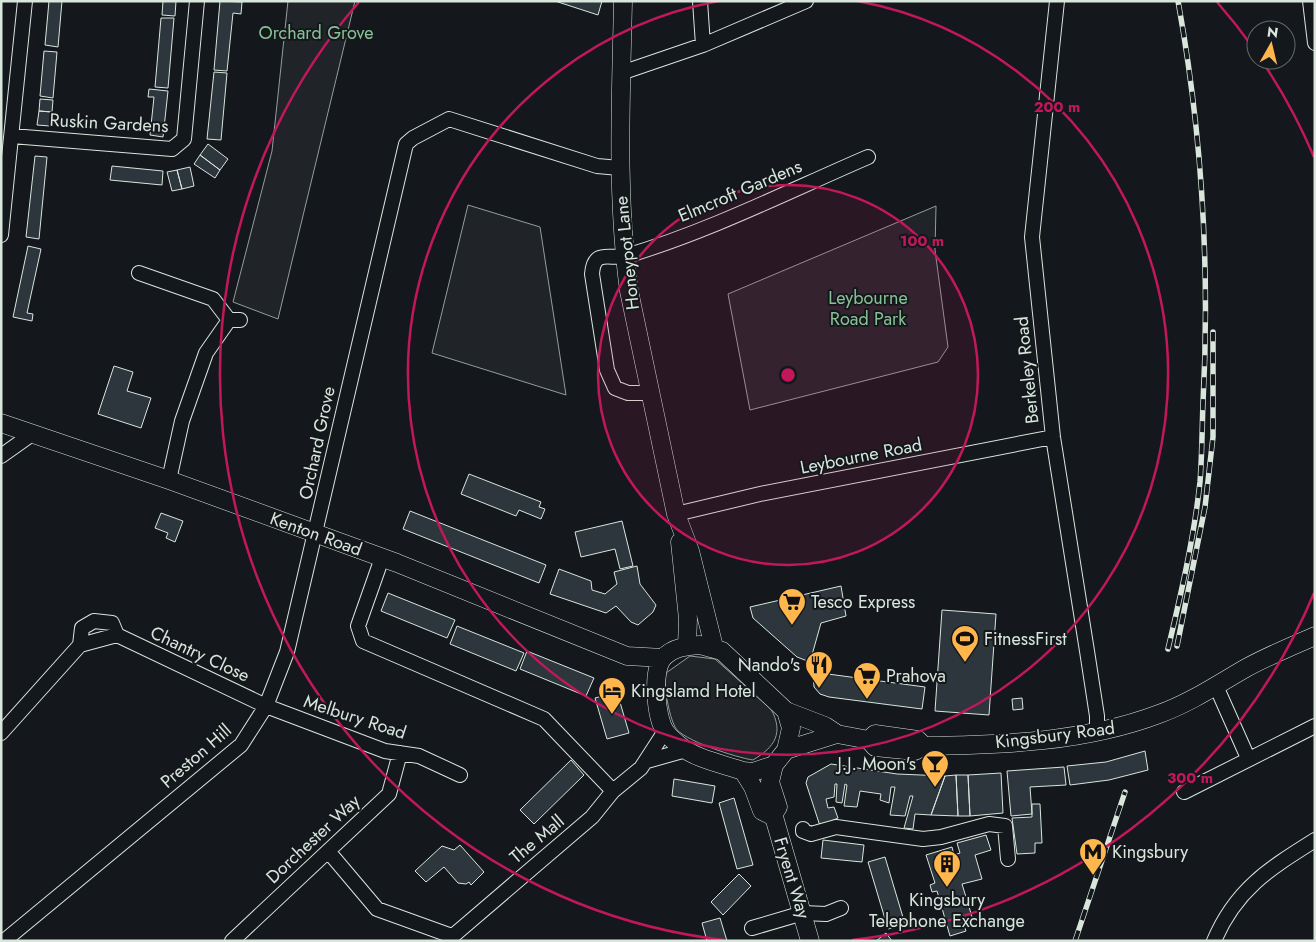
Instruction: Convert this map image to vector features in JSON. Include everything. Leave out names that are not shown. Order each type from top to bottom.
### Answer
[{"type":"main road","name":"Honeypot Lane","points":[[622,1],[620,168],[624,256],[632,312],[678,522],[688,619],[687,646]]},
{"type":"main road","name":"Kenton Road","points":[[1,423],[168,480],[382,558],[627,656],[663,658]]},
{"type":"main road","name":"Honeypot Lane","points":[[678,522],[690,551],[714,647]]},
{"type":"main road","name":"Kingsbury Road","points":[[786,711],[825,726],[837,734],[869,740],[875,747],[915,751],[924,746],[999,744],[1097,733],[1160,714],[1216,686],[1248,667],[1315,636]]},
{"type":"main road","points":[[687,646],[714,647],[732,659],[786,711],[792,728],[786,750],[774,765],[753,772],[743,771],[686,750],[665,731],[656,674],[663,658],[671,651],[687,646]]},
{"type":"main road","name":"Kenton Road","points":[[627,656],[656,683]]},
{"type":"main road","name":"Kingsbury Road","points":[[786,750],[837,734]]},
{"type":"main road","name":"Fryent Way","points":[[774,765],[770,782],[778,807],[773,815],[810,941]]},
{"type":"main road","name":"Fryent Way","points":[[743,771],[753,787],[762,811],[773,815]]},
{"type":"street","points":[[1,235],[25,1]]},
{"type":"street","name":"Ruskin Gardens","points":[[12,136],[172,149],[184,139],[198,1]]},
{"type":"street","points":[[700,1],[703,45]]},
{"type":"street","points":[[622,73],[703,45],[806,1]]},
{"type":"street","name":"Berkeley Road","points":[[1057,1],[1032,232],[1053,437],[1077,594],[1088,650],[1097,716],[1097,733]]},
{"type":"street","points":[[1310,1],[1315,42]]},
{"type":"street","name":"Orchard Grove","points":[[316,534],[322,510],[321,502],[406,144],[413,138],[449,119],[597,166],[620,168]]},
{"type":"street","name":"Elmcroft Gardens","points":[[651,393],[628,393],[615,388],[607,370],[592,274],[593,264],[598,258],[624,256],[707,227],[868,157]]},
{"type":"street","points":[[139,274],[213,299],[234,320],[206,352],[182,421],[168,480]]},
{"type":"street","points":[[1,456],[32,434]]},
{"type":"street","name":"Leybourne Road","points":[[678,522],[760,494],[1053,437]]},
{"type":"street","name":"Preston Hill","points":[[4,941],[240,745],[266,706],[288,652],[316,534]]},
{"type":"street","points":[[382,558],[358,626],[363,641],[544,719],[613,791]]},
{"type":"street","name":"Chantry Close","points":[[1,733],[80,645],[82,628],[94,621],[112,623],[117,636],[266,706]]},
{"type":"street","points":[[80,645],[117,636]]},
{"type":"street","points":[[1216,686],[1248,758]]},
{"type":"street","name":"Melbury Road","points":[[266,706],[385,751],[419,756],[460,775]]},
{"type":"street","points":[[1184,792],[1248,758],[1315,726]]},
{"type":"street","name":"The Mall","points":[[647,761],[651,750],[665,731]]},
{"type":"street","name":"The Mall","points":[[449,938],[592,817],[613,791],[647,761],[686,750]]},
{"type":"street","name":"Dorchester Way","points":[[232,941],[389,794],[400,753]]},
{"type":"street","points":[[803,829],[811,834],[836,827],[923,839],[941,837],[989,824],[997,825],[1004,826],[1008,858]]},
{"type":"street","points":[[1214,941],[1224,917],[1249,886],[1281,861],[1315,840]]},
{"type":"street","points":[[328,851],[377,908],[449,938]]},
{"type":"street","points":[[752,928],[803,913],[826,914],[841,908]]},
{"type":"green space","name":"Orchard Grove","points":[[288,1],[355,1],[278,319],[233,302],[272,151]]},
{"type":"green space","points":[[468,205],[540,227],[566,395],[432,353]]},
{"type":"green space","name":"Leybourne Road Park","points":[[936,206],[935,250],[948,347],[938,362],[750,410],[728,294]]},
{"type":"green space","points":[[690,656],[715,659],[771,709],[777,725],[777,732],[772,744],[761,755],[753,760],[735,756],[698,743],[679,732],[675,727],[667,700],[666,673]]},
{"type":"building","points":[[49,1],[62,1],[58,47],[45,45]]},
{"type":"building","points":[[163,1],[176,1],[175,16],[162,15]]},
{"type":"building","points":[[220,1],[242,2],[241,14],[233,13],[227,71],[214,70]]},
{"type":"building","points":[[555,1],[602,1],[598,15]]},
{"type":"building","points":[[161,18],[174,18],[168,88],[155,87]]},
{"type":"building","points":[[44,51],[57,52],[53,98],[40,96]]},
{"type":"building","points":[[214,72],[227,73],[221,140],[207,139]]},
{"type":"building","points":[[149,89],[168,91],[163,137],[150,135],[154,97],[148,97]]},
{"type":"building","points":[[40,99],[53,100],[52,112],[39,111]]},
{"type":"building","points":[[39,111],[52,112],[50,126],[37,125]]},
{"type":"building","points":[[208,144],[228,159],[220,170],[200,155]]},
{"type":"building","points":[[200,155],[220,170],[215,178],[194,164]]},
{"type":"building","points":[[35,156],[47,157],[39,239],[26,237]]},
{"type":"building","points":[[112,166],[163,171],[162,185],[110,180]]},
{"type":"building","points":[[190,167],[194,186],[182,189],[177,170]]},
{"type":"building","points":[[177,170],[182,189],[172,191],[167,172]]},
{"type":"building","points":[[28,246],[41,249],[27,313],[33,314],[32,321],[13,317]]},
{"type":"building","points":[[114,366],[133,372],[127,391],[151,398],[141,428],[98,414]]},
{"type":"building","points":[[469,474],[541,502],[539,507],[545,509],[541,519],[519,510],[516,516],[461,494]]},
{"type":"building","points":[[410,511],[546,565],[539,583],[403,529]]},
{"type":"building","points":[[161,513],[183,521],[175,542],[166,538],[168,533],[155,528]]},
{"type":"building","points":[[622,521],[633,566],[620,569],[615,549],[581,557],[575,532]]},
{"type":"building","points":[[637,566],[640,584],[656,605],[653,612],[638,625],[631,622],[616,606],[606,613],[550,594],[559,569],[591,581],[592,590],[605,594],[617,584],[614,572]]},
{"type":"building","points":[[841,586],[846,616],[821,623],[810,662],[797,657],[753,618],[750,607]]},
{"type":"building","points":[[388,593],[455,620],[447,638],[381,611]]},
{"type":"building","points":[[942,610],[996,614],[989,715],[935,711]]},
{"type":"building","points":[[457,626],[524,653],[516,671],[450,644]]},
{"type":"building","points":[[527,651],[594,678],[586,696],[520,669]]},
{"type":"building","points":[[813,672],[925,687],[922,709],[829,697],[820,694],[814,687]]},
{"type":"building","name":"Kingslamd Hotel","points":[[617,692],[629,733],[607,739],[595,698]]},
{"type":"building","points":[[1022,698],[1023,709],[1013,710],[1012,699]]},
{"type":"building","points":[[1145,751],[1148,770],[1109,780],[1070,785],[1067,766],[1106,762]]},
{"type":"building","points":[[571,760],[584,775],[534,824],[520,810]]},
{"type":"building","points":[[831,764],[897,774],[945,776],[931,815],[915,814],[913,829],[904,828],[913,796],[910,796],[905,816],[890,815],[895,787],[891,787],[889,803],[880,800],[881,794],[860,791],[857,807],[844,806],[847,785],[845,784],[842,803],[836,802],[837,784],[835,784],[834,797],[826,799],[828,808],[834,807],[838,818],[820,826],[806,783],[808,777]]},
{"type":"building","points":[[1064,767],[1066,785],[1030,787],[1032,814],[1011,816],[1007,771]]},
{"type":"building","points":[[1001,773],[1003,813],[970,816],[968,775]]},
{"type":"building","points":[[956,775],[968,775],[970,816],[958,816]]},
{"type":"building","points":[[956,775],[958,816],[931,815],[945,776]]},
{"type":"building","points":[[674,779],[715,786],[712,803],[672,796]]},
{"type":"building","points":[[734,798],[753,865],[737,869],[719,803]]},
{"type":"building","points":[[1032,804],[1040,804],[1042,843],[1035,843],[1035,853],[1017,854],[1012,818],[1032,817]]},
{"type":"building","name":"Kingsbury Telephone Exchange","points":[[986,835],[991,850],[975,855],[982,879],[962,884],[973,920],[963,923],[966,931],[950,936],[937,891],[932,892],[930,885],[935,883],[926,855],[952,847],[954,855],[960,853],[957,843]]},
{"type":"building","points":[[823,840],[864,845],[862,862],[821,858]]},
{"type":"building","points":[[460,845],[484,872],[471,885],[469,882],[466,884],[458,883],[444,867],[426,882],[415,871],[442,846],[454,850]]},
{"type":"building","points":[[885,857],[905,924],[888,929],[868,862]]},
{"type":"building","points":[[739,874],[751,886],[723,915],[711,902]]},
{"type":"building","points":[[720,918],[727,941],[707,941],[702,923]]},
{"type":"building","points":[[886,933],[892,941],[876,941]]},
{"type":"railway","points":[[1168,649],[1187,566],[1200,482],[1205,353],[1202,201],[1193,101],[1178,1]]},
{"type":"railway","points":[[1177,646],[1205,507],[1213,437],[1213,332]]},
{"type":"railway","points":[[1075,941],[1125,792]]},
{"type":"place","name":"Tesco Express","points":[[792,626]]},
{"type":"place","name":"FitnessFirst","points":[[965,663]]},
{"type":"place","name":"Nando's","points":[[819,689]]},
{"type":"place","name":"Prahova","points":[[867,700]]},
{"type":"place","name":"Kingslamd Hotel","points":[[612,715]]},
{"type":"place","name":"J.J. Moon's","points":[[935,788]]},
{"type":"place","name":"Kingsbury","points":[[1093,876]]},
{"type":"place","name":"Kingsbury Telephone Exchange","points":[[947,888]]}]
